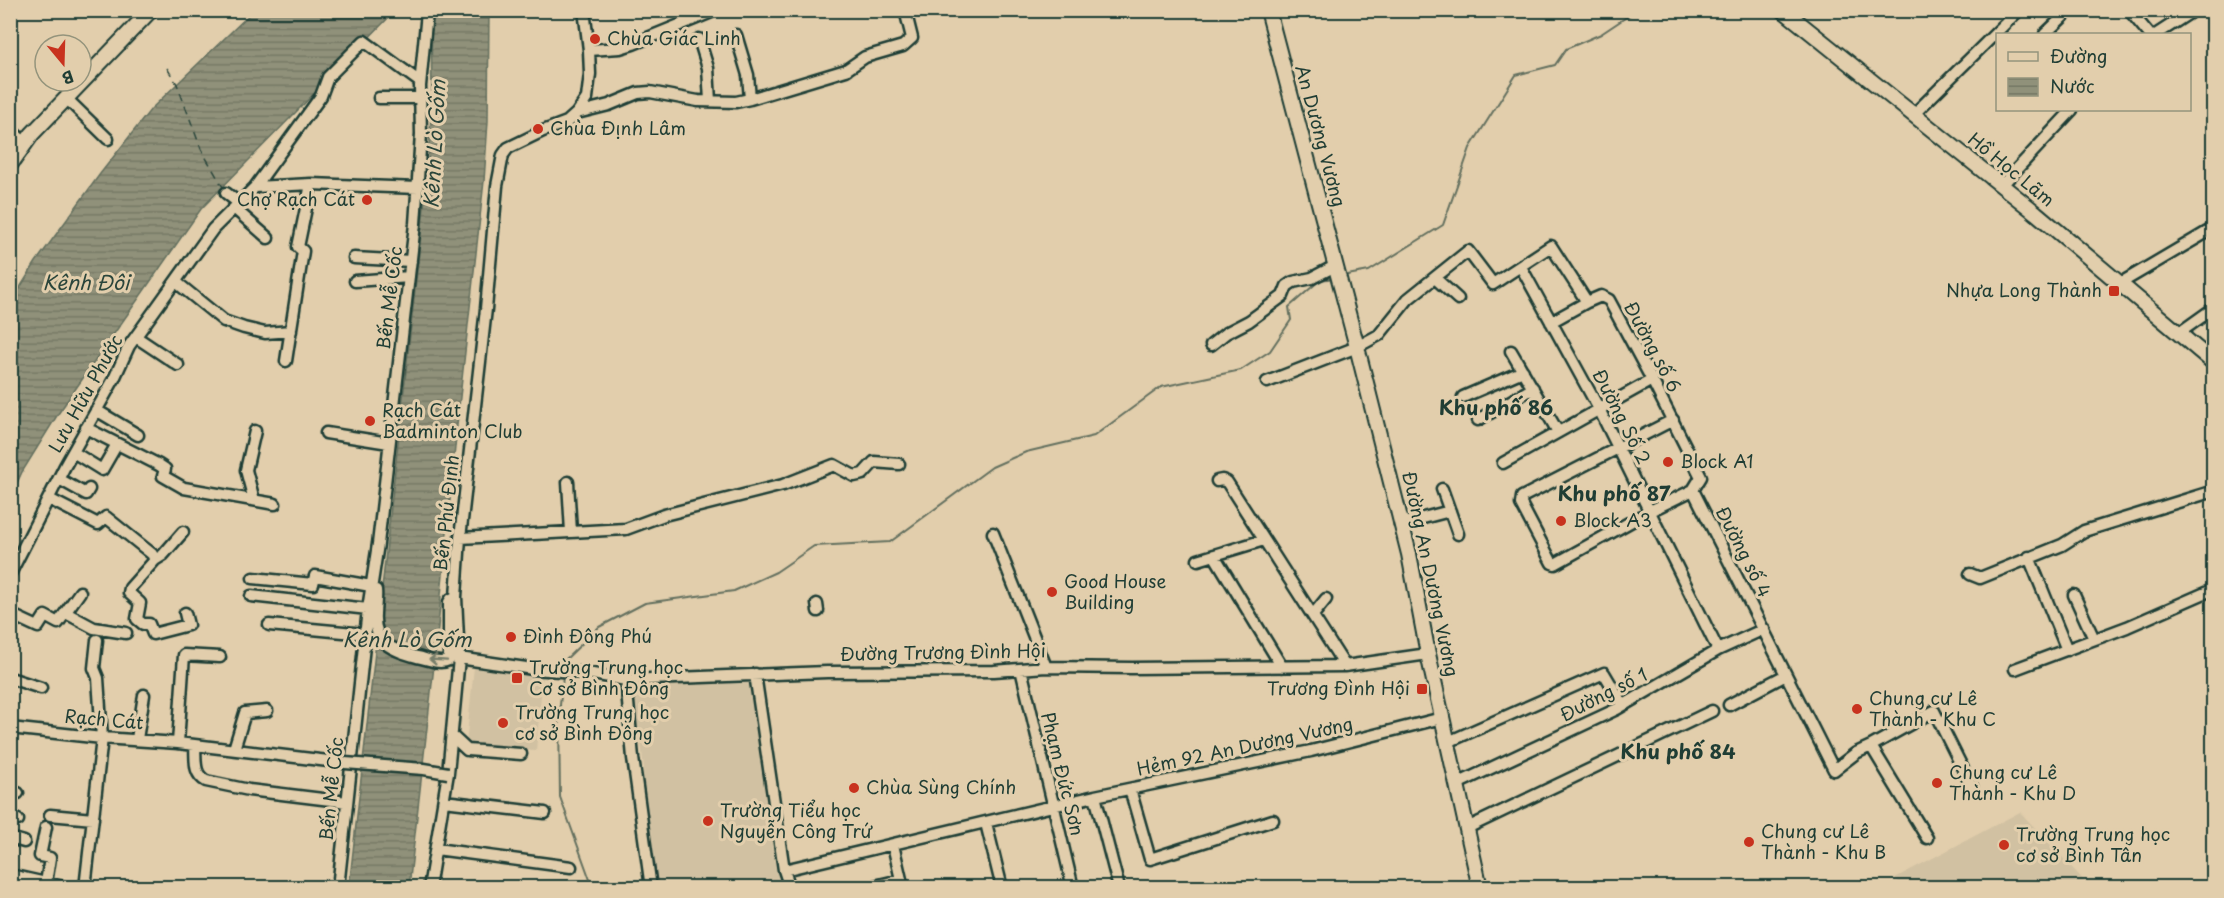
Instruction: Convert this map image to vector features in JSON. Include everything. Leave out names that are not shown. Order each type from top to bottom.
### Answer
[{"type":"main road","name":"An Dương Vương","points":[[1268,10],[1336,269]]},
{"type":"main road","name":"Hồ Học Lãm","points":[[1783,10],[1914,114],[2214,363]]},
{"type":"main road","points":[[10,165],[25,143],[148,12]]},
{"type":"main road","name":"Đường An Dương Vương","points":[[1336,269],[1409,554],[1428,654],[1480,888]]},
{"type":"street","points":[[577,113],[587,98],[590,74],[584,10]]},
{"type":"street","points":[[589,50],[620,48],[633,44],[708,14],[708,10]]},
{"type":"street","points":[[577,113],[609,105],[638,93],[650,92],[710,101],[736,102],[846,70],[865,57],[889,52],[903,46],[912,38],[905,10]]},
{"type":"street","points":[[1914,114],[2016,13],[2013,10]]},
{"type":"street","points":[[2046,33],[2070,10]]},
{"type":"street","points":[[2128,10],[2148,33]]},
{"type":"street","points":[[2158,33],[2193,10]]},
{"type":"street","name":"Bến Mễ Cốc","points":[[338,888],[365,634],[372,608],[371,586],[378,544],[411,261],[418,188],[420,82],[427,12]]},
{"type":"street","points":[[736,35],[748,75],[750,99]]},
{"type":"street","points":[[699,39],[708,68],[710,101]]},
{"type":"street","name":"Lưu Hữu Phước","points":[[10,574],[129,346],[213,229],[255,187],[321,96],[328,77],[364,41],[420,82]]},
{"type":"street","points":[[66,98],[108,139]]},
{"type":"street","points":[[379,98],[420,98]]},
{"type":"street","name":"Bến Phú Định","points":[[429,888],[444,801],[452,736],[459,658],[456,597],[460,538],[497,186],[503,155],[508,148],[567,122],[577,113]]},
{"type":"street","points":[[2001,186],[2068,113]]},
{"type":"street","points":[[10,129],[25,143]]},
{"type":"street","points":[[255,187],[311,184],[418,188]]},
{"type":"street","points":[[286,361],[303,251],[298,247],[311,184]]},
{"type":"street","points":[[226,193],[268,238]]},
{"type":"street","points":[[2119,284],[2214,228]]},
{"type":"street","points":[[1267,382],[1357,347],[1379,335],[1408,299],[1436,279],[1468,251],[1493,284],[1551,246],[1587,302],[1551,322]]},
{"type":"street","points":[[354,258],[411,261]]},
{"type":"street","name":"Đường Số 2","points":[[1521,267],[1599,409],[1718,651]]},
{"type":"street","points":[[1211,345],[1283,296],[1287,286],[1293,282],[1336,269]]},
{"type":"street","points":[[355,281],[409,277]]},
{"type":"street","points":[[1436,279],[1458,299]]},
{"type":"street","points":[[176,282],[224,321],[265,333],[291,331]]},
{"type":"street","name":"Đường số 6","points":[[1587,302],[1601,296],[1609,300],[1701,477],[1693,490]]},
{"type":"street","points":[[2179,333],[2214,308]]},
{"type":"street","points":[[136,337],[178,365]]},
{"type":"street","points":[[1511,351],[1558,432]]},
{"type":"street","points":[[1463,397],[1523,371]]},
{"type":"street","points":[[1503,463],[1652,380]]},
{"type":"street","points":[[1478,420],[1533,388]]},
{"type":"street","points":[[96,410],[138,435]]},
{"type":"street","points":[[1672,420],[1522,497],[1521,504],[1552,563],[1556,564],[1650,511],[1693,490]]},
{"type":"street","points":[[86,428],[159,465],[165,469],[163,476],[184,488],[275,504]]},
{"type":"street","points":[[254,500],[246,470],[255,431]]},
{"type":"street","points":[[326,433],[388,443]]},
{"type":"street","points":[[73,453],[102,470],[117,444]]},
{"type":"street","points":[[460,538],[626,529],[664,515],[783,485],[834,465],[854,476],[863,474],[874,462],[899,464]]},
{"type":"street","points":[[59,479],[86,494],[89,489]]},
{"type":"street","points":[[568,482],[571,532]]},
{"type":"street","points":[[1222,482],[1346,666]]},
{"type":"street","points":[[1442,489],[1458,534]]},
{"type":"street","name":"Đường số 4","points":[[1693,490],[1834,770],[1856,753],[1871,746]]},
{"type":"street","points":[[1970,574],[1980,578],[2062,545],[2084,531],[2214,491]]},
{"type":"street","points":[[49,499],[98,524],[105,517],[152,554],[155,560]]},
{"type":"street","points":[[1400,524],[1450,511]]},
{"type":"street","points":[[183,532],[130,588],[129,593],[140,603],[137,620],[143,624],[149,624],[153,634],[188,625],[185,613]]},
{"type":"street","points":[[993,533],[1046,666]]},
{"type":"street","points":[[1198,560],[1263,540]]},
{"type":"street","points":[[1214,555],[1282,667]]},
{"type":"street","points":[[2029,557],[2067,650]]},
{"type":"street","points":[[253,578],[313,584],[315,576],[371,586]]},
{"type":"street","points":[[2015,669],[2214,589]]},
{"type":"street","points":[[10,614],[38,627],[45,616],[58,623],[80,592]]},
{"type":"street","points":[[2074,595],[2094,639]]},
{"type":"street","points":[[251,596],[372,608],[380,638],[386,645],[393,650],[443,663],[450,657],[449,603],[456,597]]},
{"type":"street","points":[[1313,615],[1326,599]]},
{"type":"street","points":[[66,613],[94,628],[126,633]]},
{"type":"street","points":[[269,625],[365,634]]},
{"type":"street","name":"Đường số 1","points":[[1457,784],[1623,705],[1718,651],[1764,629]]},
{"type":"street","points":[[85,888],[102,738],[98,678],[94,668],[97,640]]},
{"type":"street","name":"Đường Trương Đình Hội","points":[[459,658],[533,669],[587,673],[626,680],[755,674],[1021,669],[1046,666],[1346,666],[1428,654]]},
{"type":"street","points":[[178,743],[184,655],[220,657]]},
{"type":"street","name":"Phạm Đức Sơn","points":[[1021,669],[1073,888]]},
{"type":"street","points":[[1448,742],[1604,673],[1623,705]]},
{"type":"street","points":[[755,674],[784,870],[790,888]]},
{"type":"street","points":[[1729,705],[1785,675]]},
{"type":"street","points":[[10,678],[41,688]]},
{"type":"street","points":[[626,680],[634,769],[651,888]]},
{"type":"street","points":[[136,739],[144,695]]},
{"type":"street","points":[[234,749],[245,713],[267,711]]},
{"type":"street","points":[[1467,828],[1712,711]]},
{"type":"street","points":[[1927,838],[1871,746],[1934,711],[1972,787]]},
{"type":"street","name":"Hẻm 92 An Dương Vương","points":[[784,870],[1095,796],[1311,751],[1442,718]]},
{"type":"street","name":"Rạch Cát","points":[[10,728],[178,743],[448,773]]},
{"type":"street","points":[[452,736],[467,750],[521,754]]},
{"type":"street","points":[[195,746],[196,771],[200,778],[206,781],[249,790],[347,802]]},
{"type":"street","points":[[1130,789],[1150,859],[1274,820]]},
{"type":"street","points":[[1095,796],[1119,888]]},
{"type":"street","points":[[444,801],[545,813]]},
{"type":"street","points":[[50,815],[93,819]]},
{"type":"street","points":[[986,823],[1002,888]]},
{"type":"street","points":[[46,827],[40,856],[50,858],[46,883]]},
{"type":"street","points":[[10,838],[24,842]]},
{"type":"street","points":[[866,888],[901,884],[893,845]]},
{"type":"street","points":[[436,849],[571,867]]},
{"type":"street","points":[[10,875],[68,888]]},
{"type":"shaded area","name":"Trường Trung học cơ sở Bình Đông","points":[[474,667],[543,673],[536,751],[466,745]]},
{"type":"shaded area","name":"Trường Tiểu học Nguyễn Công Trứ","points":[[749,682],[775,865],[782,887],[666,887],[665,879],[655,880],[641,778],[644,769],[641,743],[637,737],[632,687]]},
{"type":"shaded area","name":"Trường Trung học cơ sở Bình Tân","points":[[2020,812],[2090,887],[1904,888],[1895,878]]},
{"type":"water","name":"Kênh Đôi","points":[[253,11],[395,11],[201,209],[58,414],[22,472],[11,496],[11,302],[36,262],[151,109]]},
{"type":"water","name":"Kênh Lò Gốm","points":[[431,11],[489,11],[488,121],[484,181],[409,887],[349,888],[426,189],[432,103]]},
{"type":"waterway","points":[[1342,276],[1369,271],[1443,225],[1470,148],[1516,75],[1555,65],[1566,49],[1601,34],[1637,10]]},
{"type":"waterway","points":[[564,668],[565,660],[599,627],[645,603],[734,591],[776,572],[814,546],[890,542],[992,467],[1026,452],[1094,436],[1161,387],[1241,370],[1270,351],[1291,320],[1289,307],[1320,280],[1334,278]]},
{"type":"waterway","name":"Rạch Cát","points":[[563,676],[559,715],[560,797],[593,888]]},
{"type":"ferry route","points":[[167,68],[177,84],[201,149],[224,189]]},
{"type":"place","name":"Chùa Giác Linh","points":[[595,39]]},
{"type":"place","name":"Chùa Định Lâm","points":[[538,129]]},
{"type":"place","name":"Chợ Rạch Cát","points":[[367,200]]},
{"type":"place","name":"Nhựa Long Thành","points":[[2114,291]]},
{"type":"place","name":"Rạch Cát Badminton Club","points":[[370,421]]},
{"type":"place","name":"Block A1","points":[[1668,462]]},
{"type":"place","name":"Block A3","points":[[1561,521]]},
{"type":"place","name":"Good House Building","points":[[1052,592]]},
{"type":"place","name":"Đình Đông Phú","points":[[511,637]]},
{"type":"place","name":"Trường Trung học Cơ sở Bình Đông","points":[[517,678]]},
{"type":"place","name":"Trương Đình Hội","points":[[1422,689]]},
{"type":"place","name":"Chung cư Lê Thành - Khu C","points":[[1857,709]]},
{"type":"place","name":"Trường Trung học cơ sở Bình Đông","points":[[503,723]]},
{"type":"place","name":"Chung cư Lê Thành - Khu D","points":[[1937,783]]},
{"type":"place","name":"Chùa Sùng Chính","points":[[854,788]]},
{"type":"place","name":"Trường Tiểu học Nguyễn Công Trứ","points":[[708,821]]},
{"type":"place","name":"Chung cư Lê Thành - Khu B","points":[[1749,842]]},
{"type":"place","name":"Trường Trung học cơ sở Bình Tân","points":[[2004,845]]},
{"type":"district","name":"Khu phố 86","points":[[1496,408]]},
{"type":"district","name":"Khu phố 87","points":[[1614,494]]},
{"type":"district","name":"Khu phố 84","points":[[1678,752]]}]
